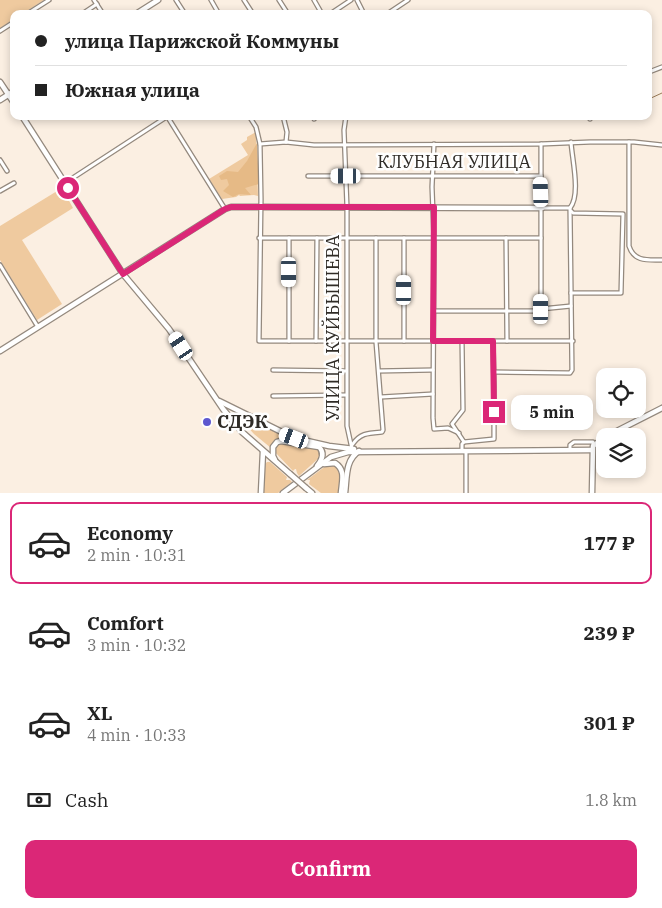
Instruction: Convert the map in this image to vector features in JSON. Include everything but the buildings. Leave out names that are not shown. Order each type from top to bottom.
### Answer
[{"type":"main road","points":[[142,10],[158,0]]},
{"type":"main road","points":[[0,82],[10,98]]},
{"type":"main road","points":[[0,100],[8,95]]},
{"type":"main road","points":[[25,120],[123,274],[169,329],[216,400],[233,422],[312,493]]},
{"type":"main road","points":[[0,351],[231,207],[542,208]]},
{"type":"main road","points":[[216,400],[294,438],[329,446],[352,447],[360,450]]},
{"type":"main road","points":[[623,428],[662,408]]},
{"type":"main road","points":[[276,462],[272,450],[277,442],[320,447],[322,452],[321,461],[311,472]]},
{"type":"main road","points":[[283,493],[336,454],[360,450],[570,450],[596,444]]},
{"type":"main road","points":[[592,493],[593,446]]},
{"type":"main road","points":[[345,493],[349,463],[351,458],[360,450]]},
{"type":"main road","points":[[260,493],[264,451]]},
{"type":"main road","points":[[318,467],[332,463],[340,467],[343,476],[341,493]]},
{"type":"street","points":[[33,10],[49,0]]},
{"type":"street","points":[[94,0],[100,10]]},
{"type":"street","points":[[336,10],[351,0]]},
{"type":"street","points":[[392,10],[408,0]]},
{"type":"street","points":[[88,10],[96,4]]},
{"type":"street","points":[[65,183],[161,120]]},
{"type":"street","points":[[169,120],[225,209]]},
{"type":"street","points":[[252,120],[256,127],[260,144],[259,341],[573,341]]},
{"type":"street","points":[[284,120],[287,132],[286,142]]},
{"type":"street","name":"УЛИЦА КУЙБЫШЕВА","points":[[345,120],[346,395],[347,426],[352,447]]},
{"type":"street","points":[[260,144],[286,142],[346,146],[629,142],[662,145]]},
{"type":"street","points":[[494,372],[570,373],[572,370],[570,208],[574,204],[575,187],[571,142]]},
{"type":"street","points":[[629,142],[629,246],[631,252],[640,259],[662,260]]},
{"type":"street","points":[[434,144],[434,429],[448,428],[459,433]]},
{"type":"street","name":"КЛУБНАЯ УЛИЦА","points":[[541,310],[542,144]]},
{"type":"street","points":[[0,160],[6,169],[0,169]]},
{"type":"street","name":"КЛУБНАЯ УЛИЦА","points":[[308,176],[541,176]]},
{"type":"street","points":[[0,191],[14,183]]},
{"type":"street","points":[[542,208],[570,208]]},
{"type":"street","points":[[570,208],[573,213],[623,214],[622,292],[571,292]]},
{"type":"street","points":[[259,238],[541,238]]},
{"type":"street","points":[[289,238],[289,341]]},
{"type":"street","points":[[316,341],[317,238]]},
{"type":"street","points":[[352,447],[359,436],[367,433],[382,432],[383,428],[376,342],[376,238]]},
{"type":"street","points":[[404,238],[404,342]]},
{"type":"street","points":[[506,238],[507,341]]},
{"type":"street","points":[[0,266],[38,327]]},
{"type":"street","points":[[434,311],[541,310],[571,306]]},
{"type":"street","points":[[462,341],[463,410],[452,424],[464,442],[462,444],[466,493]]},
{"type":"street","points":[[464,442],[494,439],[493,341]]},
{"type":"street","points":[[273,370],[346,371]]},
{"type":"street","points":[[379,371],[433,370]]},
{"type":"street","points":[[381,397],[433,394]]},
{"type":"street","points":[[273,396],[346,395]]},
{"type":"street","points":[[570,450],[570,445],[574,442],[593,446]]},
{"type":"shaded area","points":[[0,0],[44,0],[28,10],[10,10],[10,22],[0,28]]},
{"type":"shaded area","points":[[256,132],[258,196],[239,195],[222,199],[209,179],[248,155],[241,144],[247,140],[247,137]]},
{"type":"shaded area","points":[[257,143],[259,184],[245,188],[251,195],[239,194],[233,197],[223,191],[229,185],[227,179],[221,180],[219,176],[227,171],[238,172]]},
{"type":"shaded area","points":[[62,188],[73,208],[22,240],[62,304],[37,320],[0,260],[0,226]]},
{"type":"shaded area","points":[[233,411],[279,434],[312,444],[280,440],[271,448],[254,434]]},
{"type":"shaded area","points":[[277,443],[320,449],[320,457],[299,476],[296,469],[293,471],[273,450]]},
{"type":"shaded area","points":[[270,462],[287,477],[286,480],[292,482],[278,493],[262,493],[264,465]]},
{"type":"shaded area","points":[[327,465],[336,465],[341,472],[340,493],[321,493],[309,484],[310,480],[307,480]]},
{"type":"waterway","points":[[652,98],[662,93]]},
{"type":"place","name":"СДЭК","points":[[207,422]]},
{"type":"route","points":[[68,188],[123,274],[231,207],[434,207],[433,341],[493,341],[494,412]]}]
